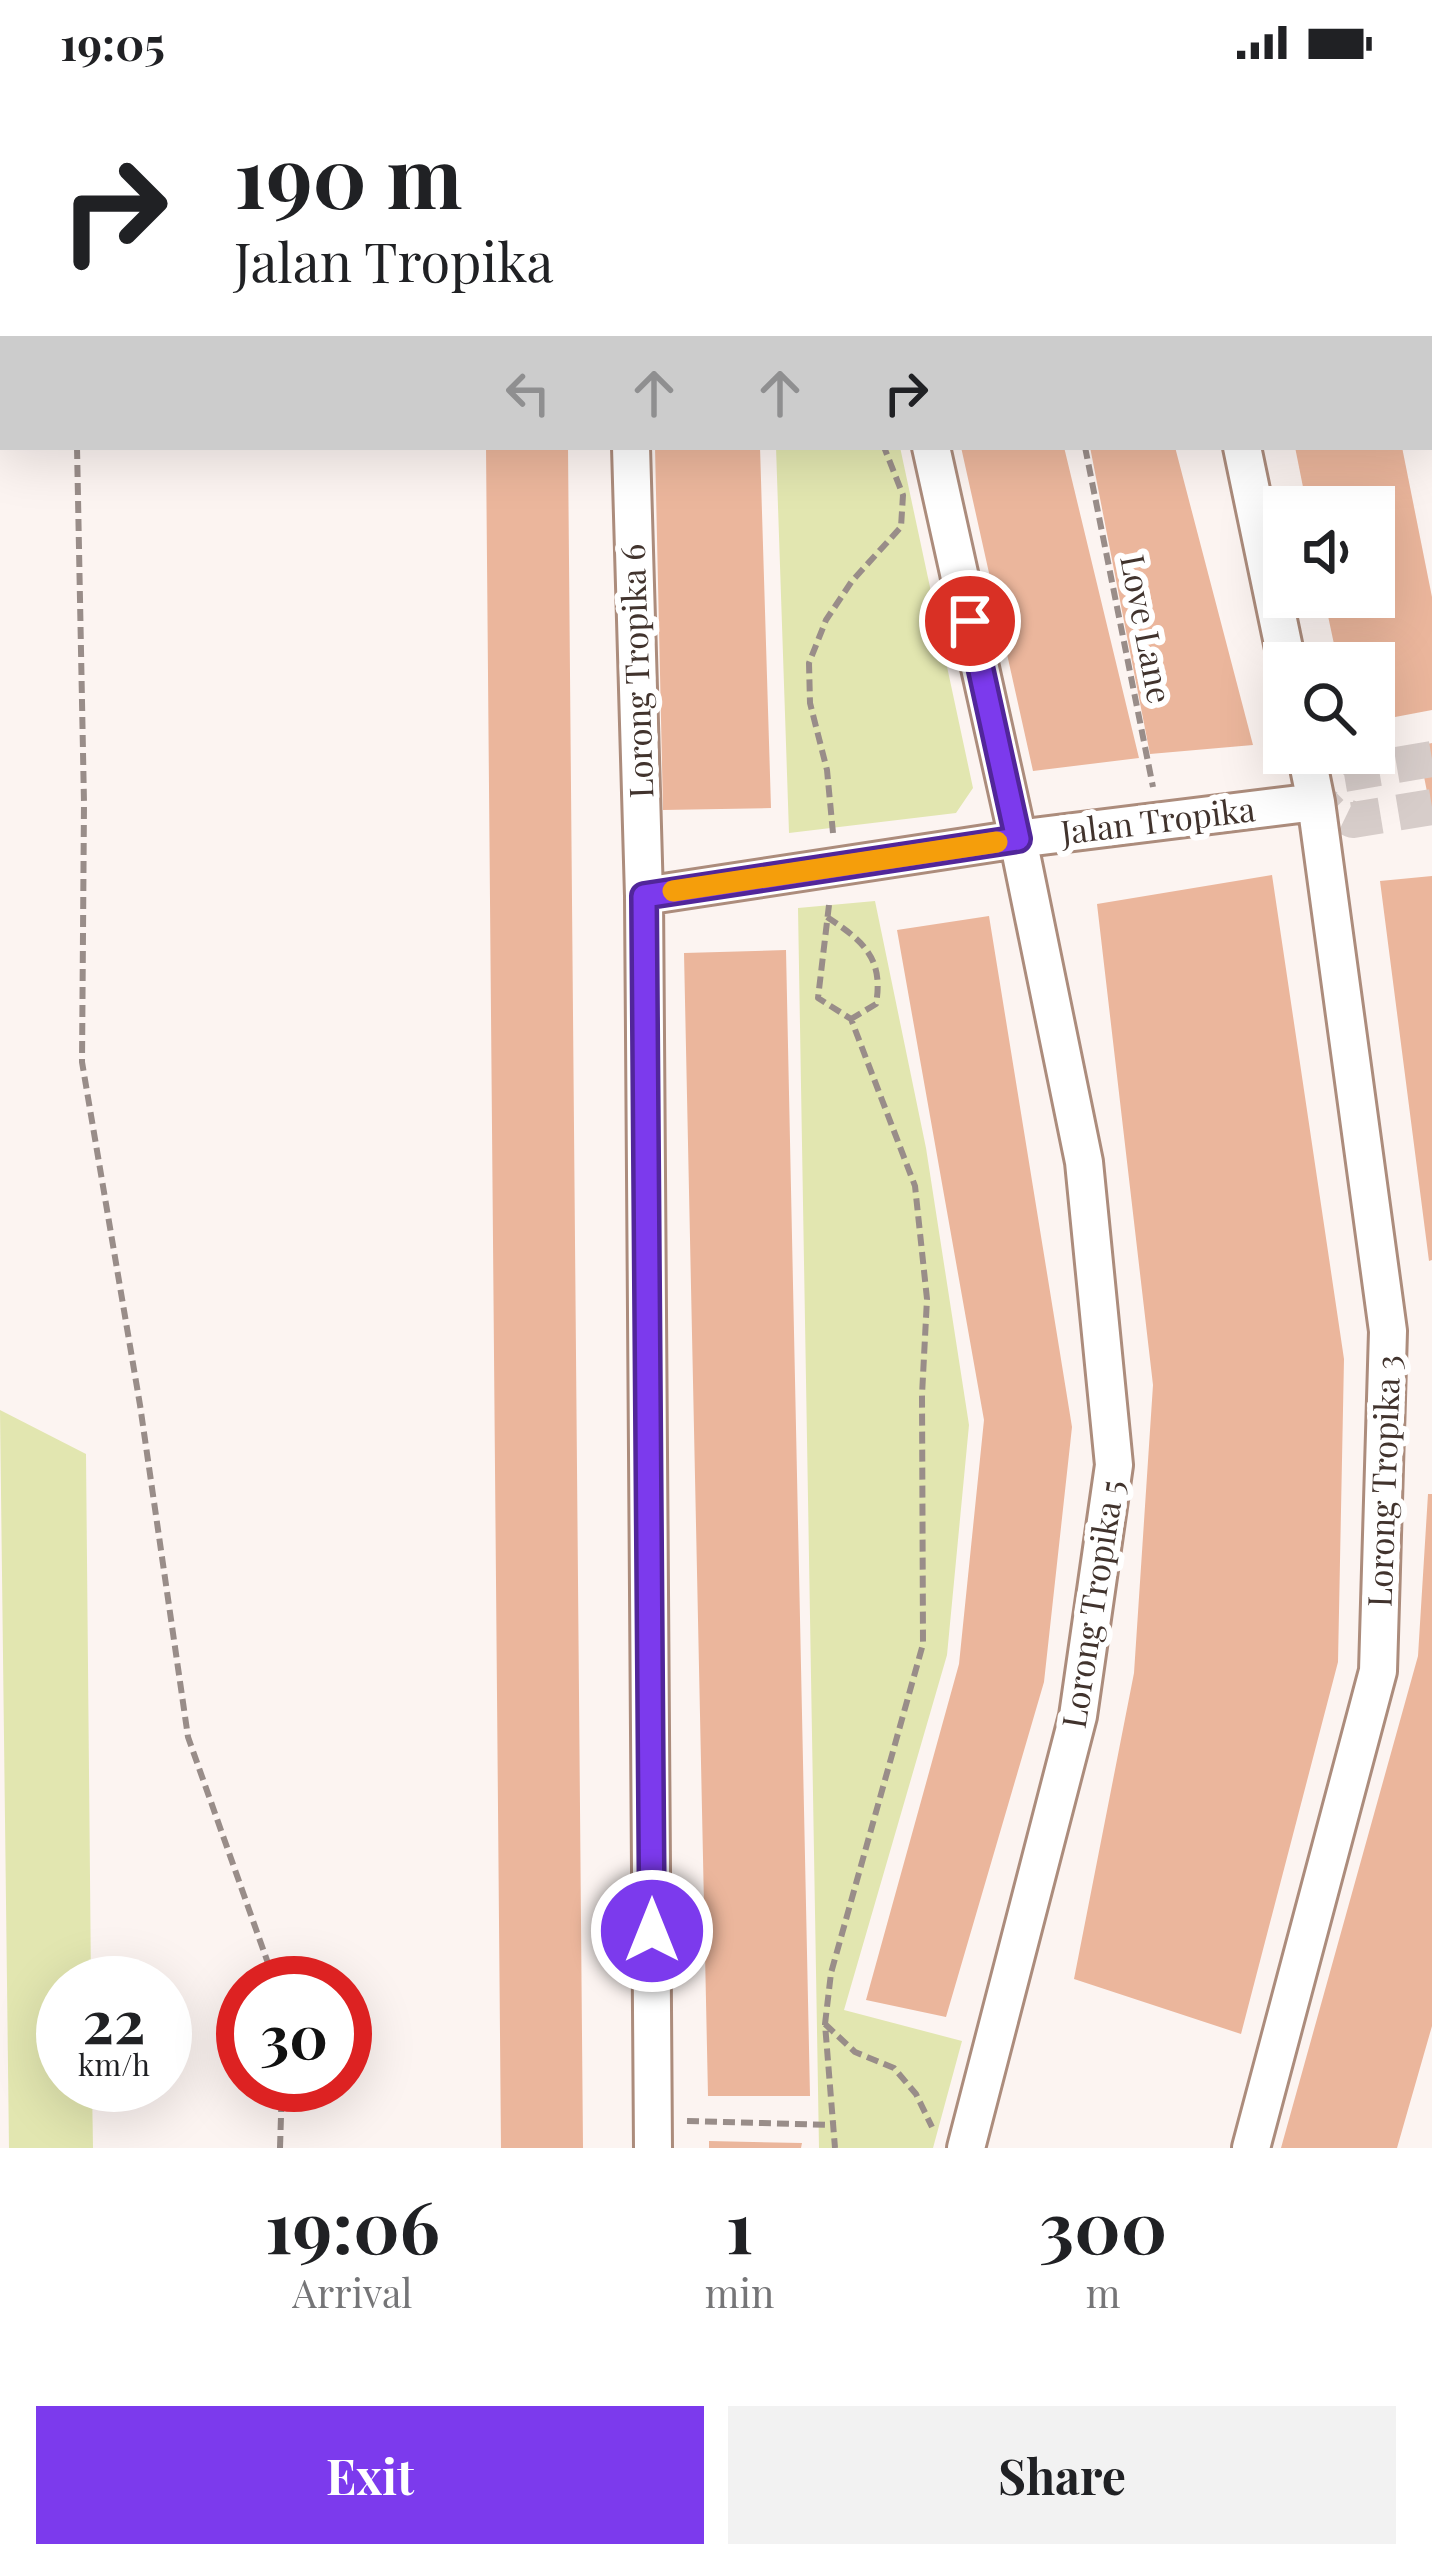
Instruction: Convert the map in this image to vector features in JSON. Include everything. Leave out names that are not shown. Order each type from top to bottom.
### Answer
[{"type":"street","name":"Lorong Tropika 6","points":[[631,450],[644,896],[653,2134]]},
{"type":"street","name":"Lorong Tropika 5","points":[[932,450],[1084,1162],[1114,1465],[1078,1716],[966,2148]]},
{"type":"street","points":[[1243,450],[1283,642]]},
{"type":"street","name":"Lorong Tropika 3","points":[[1251,2148],[1378,1671],[1388,1331],[1310,774]]},
{"type":"street","name":"Jalan Tropika","points":[[644,896],[1018,839],[1316,802]]},
{"type":"path","points":[[76,450],[84,803],[82,1061],[140,1405],[188,1737],[265,1956]]},
{"type":"path","points":[[835,2148],[826,2024],[831,1973],[923,1644],[922,1395],[927,1299],[915,1186],[851,1019],[818,998],[826,917],[837,867],[827,770],[810,703],[809,663],[826,620],[852,581],[902,527],[903,495],[885,450]]},
{"type":"path","name":"Love Lane","points":[[1086,450],[1160,820]]},
{"type":"path","points":[[826,917],[862,940],[880,980],[876,1004],[851,1019]]},
{"type":"path","points":[[826,2024],[855,2052],[895,2068],[933,2122],[930,2135]]},
{"type":"path","points":[[280,2148],[281,2112]]},
{"type":"path","points":[[653,2134],[836,2126]]},
{"type":"green space","points":[[776,450],[901,450],[973,788],[956,813],[789,833]]},
{"type":"green space","points":[[875,901],[926,1148],[969,1425],[947,1655],[844,2010],[962,2041],[933,2148],[819,2148],[798,908]]},
{"type":"green space","points":[[0,1410],[86,1454],[91,1956],[36,1956],[36,2112],[92,2112],[93,2148],[9,2148]]},
{"type":"building","points":[[486,450],[568,450],[583,2148],[501,2148]]},
{"type":"building","points":[[655,450],[760,450],[771,808],[663,810]]},
{"type":"building","points":[[962,450],[1065,450],[1139,758],[1033,771]]},
{"type":"building","points":[[1091,450],[1176,450],[1253,745],[1150,754]]},
{"type":"building","points":[[1296,450],[1403,450],[1432,597],[1432,710],[1395,717],[1395,642],[1334,642],[1328,618],[1395,618],[1395,486],[1303,486]]},
{"type":"building","points":[[1432,743],[1432,807],[1430,807],[1418,746]]},
{"type":"building","points":[[1272,875],[1344,1359],[1338,1662],[1241,2034],[1074,1979],[1134,1673],[1153,1385],[1097,904]]},
{"type":"building","points":[[1432,876],[1432,1260],[1429,1261],[1380,881]]},
{"type":"building","points":[[989,916],[1072,1427],[1044,1682],[946,2017],[866,2000],[959,1664],[984,1420],[897,930]]},
{"type":"building","points":[[786,950],[810,2096],[708,2096],[684,953]]},
{"type":"building","points":[[1428,1494],[1432,1494],[1432,2026],[1397,2148],[1281,2148],[1418,1656]]},
{"type":"building","points":[[709,2141],[802,2143],[801,2148],[709,2148]]},
{"type":"tunnel","points":[[1432,759],[1344,774],[1316,802],[1353,820],[1432,807]]},
{"type":"slow traffic","points":[[673,891],[997,842]]},
{"type":"route","points":[[652,1931],[644,896],[1018,839],[970,621]]}]
